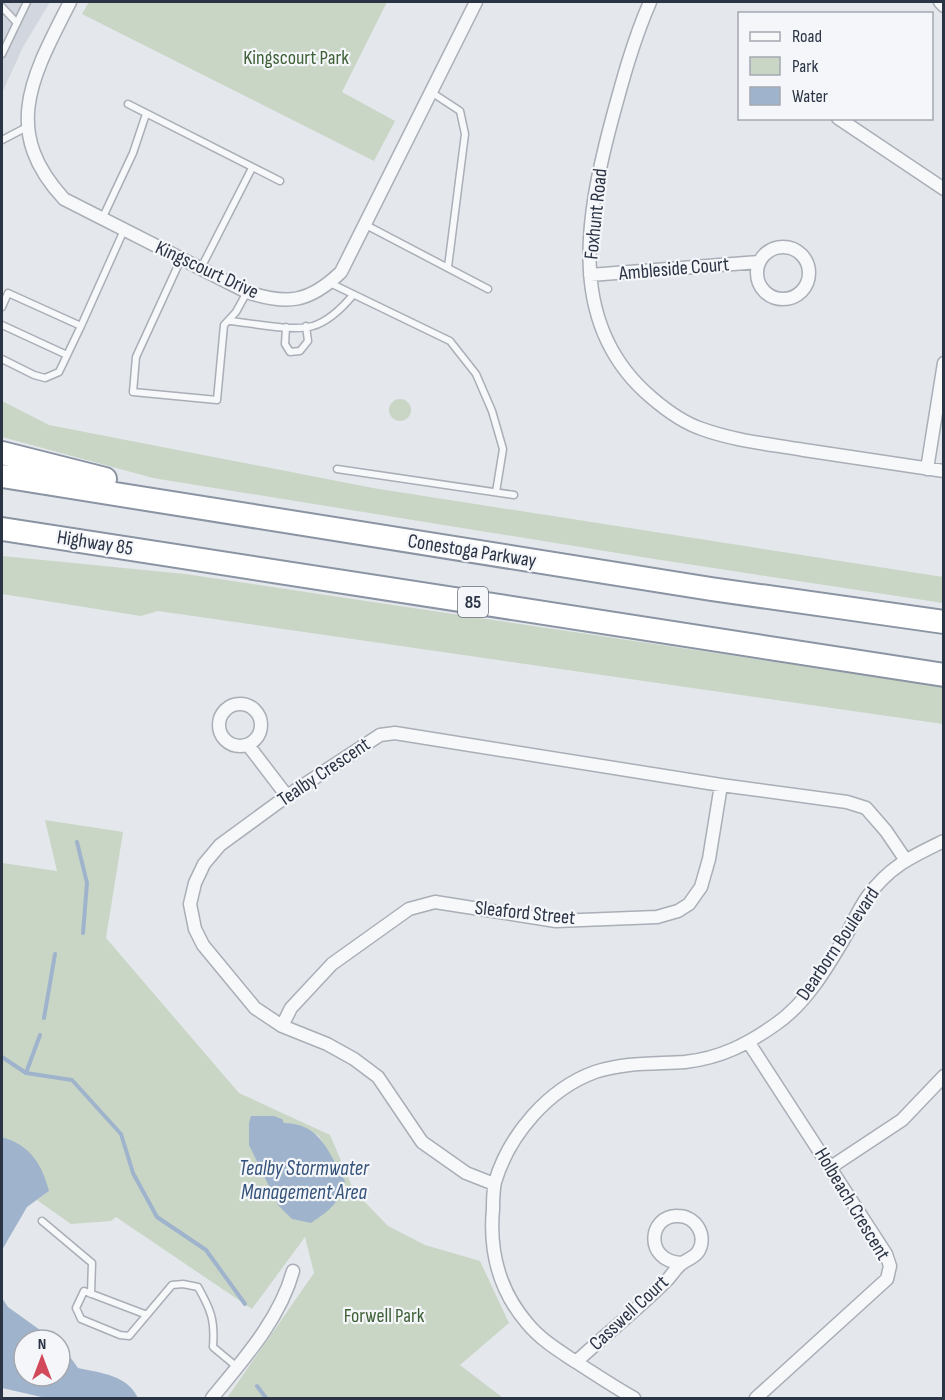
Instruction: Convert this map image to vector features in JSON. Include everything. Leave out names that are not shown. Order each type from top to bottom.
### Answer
[{"type":"highway","points":[[2,453],[249,516]]},
{"type":"highway","name":"Conestoga Parkway","points":[[2,476],[711,589],[944,622]]},
{"type":"highway","name":"Highway 85","points":[[2,529],[189,558]]},
{"type":"highway","points":[[2,543],[189,558]]},
{"type":"highway","name":"85","points":[[189,558],[944,675]]},
{"type":"street","name":"Kingscourt Drive","points":[[70,2],[33,74],[25,99],[27,143],[34,162],[48,183],[64,199],[247,292],[270,299],[291,301],[315,292],[340,272],[476,2]]},
{"type":"street","name":"Foxhunt Road","points":[[650,2],[624,74],[600,166],[590,228],[590,275],[593,301],[610,347],[641,389],[665,409],[699,428],[734,439],[944,471]]},
{"type":"street","points":[[940,2],[944,6]]},
{"type":"street","points":[[841,120],[944,189]]},
{"type":"street","name":"Ambleside Court","points":[[780,247],[792,249],[800,253],[806,261],[808,270],[806,283],[797,294],[789,298],[770,295],[763,289],[757,276],[759,262],[764,254],[772,249],[780,247]]},
{"type":"street","name":"Ambleside Court","points":[[590,275],[759,262]]},
{"type":"street","points":[[927,469],[944,363]]},
{"type":"street","name":"Tealby Crescent","points":[[495,1184],[466,1173],[422,1142],[378,1077],[354,1059],[327,1044],[282,1026],[255,1008],[203,945],[195,929],[190,904],[195,883],[204,864],[220,845],[287,796],[380,735],[395,734],[721,785],[847,802],[866,808],[886,831],[904,859]]},
{"type":"street","points":[[248,745],[287,796]]},
{"type":"street","name":"Sleaford Street","points":[[282,1026],[291,1008],[332,964],[409,909],[435,902],[556,921],[657,917],[678,912],[689,904],[701,887],[709,859],[721,785]]},
{"type":"street","name":"Dearborn Boulevard","points":[[634,1398],[546,1343],[527,1324],[511,1303],[501,1284],[495,1263],[492,1220],[495,1184],[509,1149],[533,1115],[557,1093],[595,1072],[634,1064],[687,1062],[720,1054],[749,1043],[799,1004],[832,959],[867,898],[881,880],[904,859],[944,841]]},
{"type":"street","name":"Holbeach Crescent","points":[[749,1043],[831,1167],[886,1254],[890,1266],[887,1279],[756,1398]]},
{"type":"street","points":[[831,1167],[902,1120],[944,1076]]},
{"type":"street","name":"Casswell Court","points":[[576,1362],[666,1281],[681,1263]]},
{"type":"street","points":[[212,1398],[255,1343],[287,1292],[293,1271]]},
{"type":"lane","points":[[2,54],[27,2]]},
{"type":"lane","points":[[2,7],[17,23]]},
{"type":"lane","points":[[431,92],[460,111],[465,134],[448,267]]},
{"type":"lane","points":[[128,104],[280,181]]},
{"type":"lane","points":[[102,219],[133,153],[146,114]]},
{"type":"lane","points":[[2,140],[25,129]]},
{"type":"lane","points":[[201,268],[252,168]]},
{"type":"lane","points":[[364,224],[488,289]]},
{"type":"lane","points":[[2,359],[45,378],[59,372],[124,230]]},
{"type":"lane","points":[[181,258],[136,357],[133,392],[217,400],[224,325],[230,321],[247,292]]},
{"type":"lane","points":[[330,282],[450,341],[476,374],[492,411],[503,449],[496,492]]},
{"type":"lane","points":[[2,307],[8,293],[81,326]]},
{"type":"lane","points":[[230,321],[286,327],[314,326],[339,311],[353,295]]},
{"type":"lane","points":[[2,325],[67,355]]},
{"type":"lane","points":[[286,327],[285,344],[290,352],[300,351],[308,341],[306,326]]},
{"type":"lane","points":[[338,469],[514,495]]},
{"type":"lane","points":[[42,1221],[92,1263],[91,1294]]},
{"type":"lane","points":[[147,1315],[84,1292],[76,1308],[81,1319],[120,1335],[129,1336],[147,1315],[172,1285],[183,1284],[198,1287],[208,1304],[215,1325],[213,1347],[237,1367]]},
{"type":"shaded area","points":[[2,2],[50,2],[23,47],[2,93]]},
{"type":"green space","name":"Kingscourt Park","points":[[89,2],[387,2],[342,92],[395,121],[374,161],[82,14]]},
{"type":"green space","points":[[400,399],[410,406],[411,410],[404,420],[400,421],[390,414],[389,410],[396,400]]},
{"type":"green space","points":[[2,401],[49,425],[373,488],[943,577],[943,603],[153,478],[2,437]]},
{"type":"green space","points":[[2,556],[185,574],[943,687],[943,724],[158,611],[141,616],[2,594]]},
{"type":"green space","name":"Forwell Park","points":[[45,820],[123,832],[106,938],[239,1093],[330,1135],[354,1191],[388,1226],[425,1245],[480,1261],[509,1323],[460,1365],[503,1398],[227,1398],[314,1273],[305,1237],[252,1309],[116,1217],[111,1221],[71,1224],[37,1200],[49,1191],[10,1140],[2,1137],[2,863],[57,871]],"holes":[[[284,1123],[292,1123],[319,1136],[331,1158]]]},
{"type":"water","name":"Tealby Stormwater Management Area","points":[[251,1116],[274,1116],[282,1119],[284,1123],[307,1128],[322,1142],[334,1161],[345,1181],[340,1196],[333,1206],[311,1223],[292,1219],[278,1205],[249,1145]]},
{"type":"water","points":[[2,1137],[27,1150],[43,1172],[49,1191],[27,1207],[2,1250]]},
{"type":"water","points":[[2,1298],[8,1307],[37,1328],[12,1328],[12,1388],[72,1388],[72,1360],[78,1368],[112,1376],[127,1384],[138,1398],[46,1398],[2,1388]]},
{"type":"waterway","points":[[77,842],[87,883],[83,933]]},
{"type":"waterway","points":[[44,1018],[55,954]]},
{"type":"waterway","points":[[26,1073],[40,1035]]},
{"type":"waterway","points":[[2,1057],[26,1073],[72,1080],[121,1134],[133,1173],[157,1217],[206,1250],[245,1304]]},
{"type":"waterway","points":[[257,1386],[266,1398]]}]
